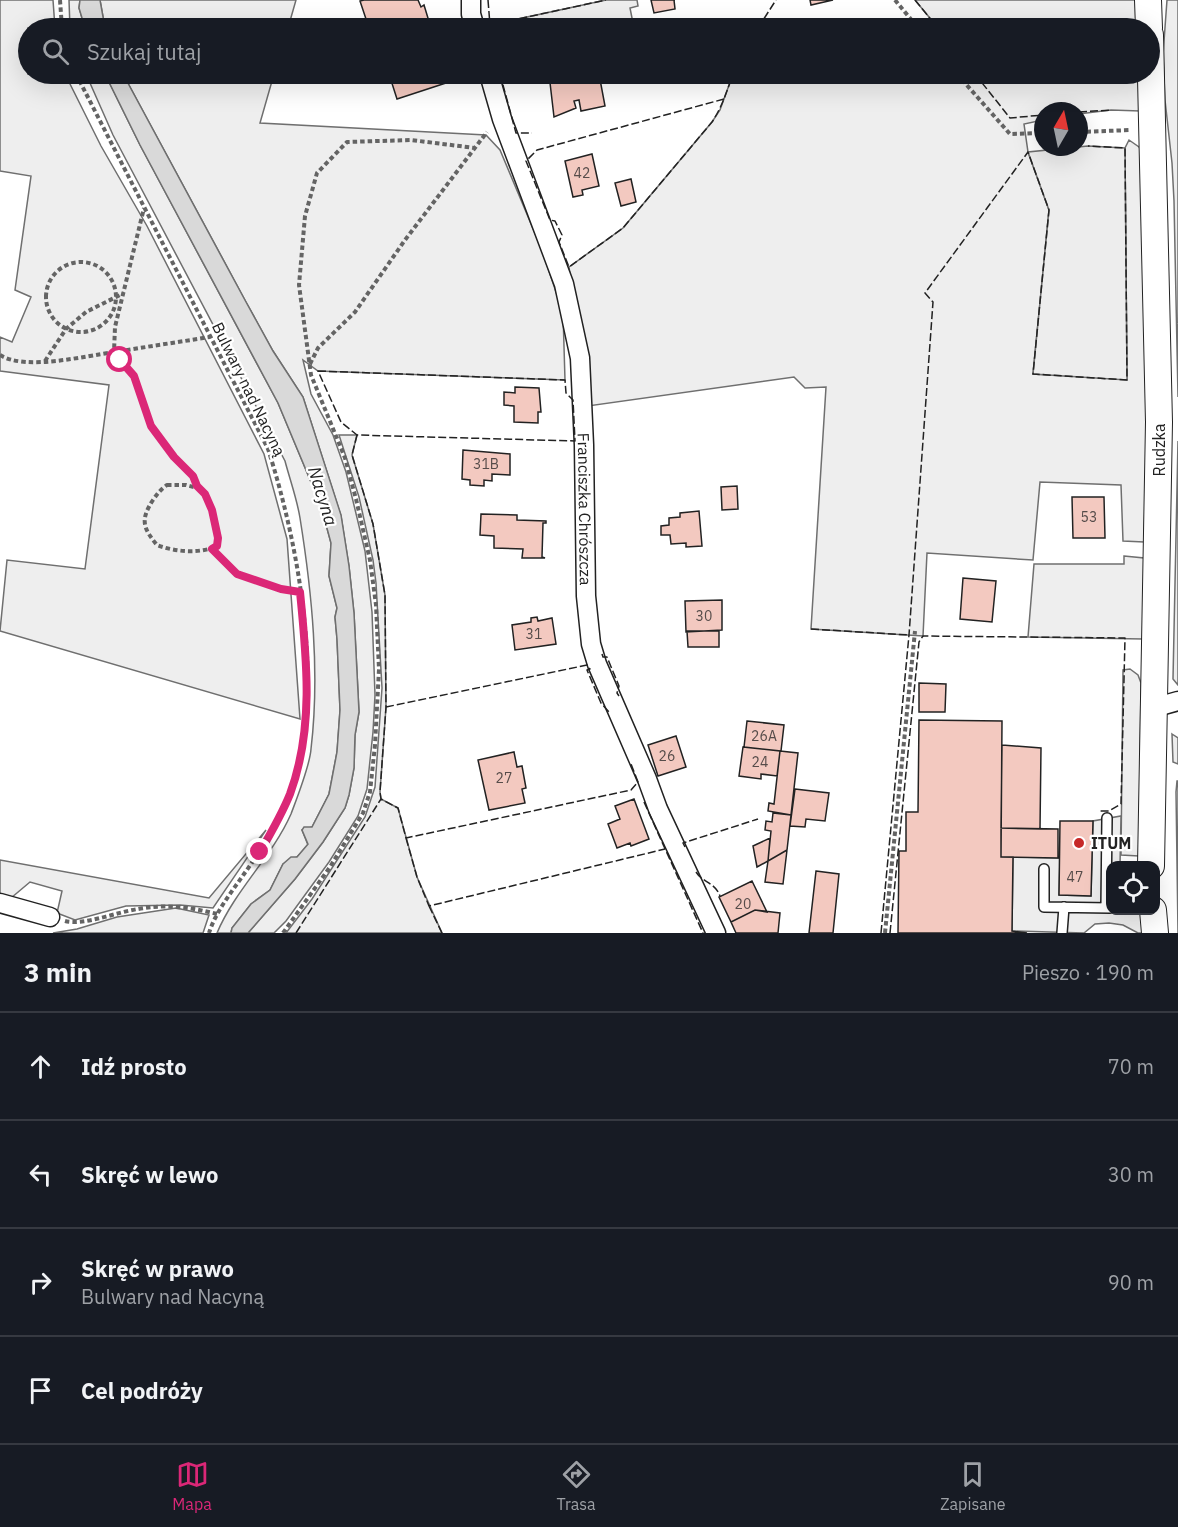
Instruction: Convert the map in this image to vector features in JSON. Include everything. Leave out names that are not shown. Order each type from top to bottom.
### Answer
[{"type":"main road","points":[[1148,0],[1149,18]]},
{"type":"main road","name":"Rudzka","points":[[1151,84],[1159,422],[1151,861]]},
{"type":"main road","points":[[1153,915],[1155,933]]},
{"type":"street","points":[[471,0],[472,18]]},
{"type":"street","name":"Franciszka Chrószcza","points":[[492,84],[502,119],[568,298],[580,357],[584,445],[585,596],[591,644],[597,664],[658,809],[716,933]]},
{"type":"street","points":[[1153,708],[1178,701]]},
{"type":"street","points":[[0,903],[50,917]]},
{"type":"lane","points":[[1107,818],[1107,861]]},
{"type":"lane","points":[[1044,869],[1044,907],[1106,908]]},
{"type":"lane","points":[[1062,933],[1064,907]]},
{"type":"path","points":[[60,0],[61,18]]},
{"type":"path","points":[[895,0],[910,18]]},
{"type":"path","name":"Bulwary nad Nacyną","points":[[81,84],[268,449],[286,512],[300,592],[308,689],[307,715],[300,760],[290,794],[271,832],[217,914],[209,933]]},
{"type":"path","points":[[966,84],[1010,134],[1034,133]]},
{"type":"path","points":[[309,364],[318,348],[355,312],[405,240],[475,148],[495,122],[502,119]]},
{"type":"path","points":[[1088,132],[1153,130]]},
{"type":"path","points":[[283,933],[330,867],[366,807],[372,780],[379,704],[374,584],[366,538],[345,458],[316,389],[309,364],[299,285],[304,216],[317,173],[347,142],[411,140],[475,148]]},
{"type":"path","points":[[144,207],[115,327],[114,352],[134,376],[151,426],[205,494],[212,510],[218,538],[217,546],[212,549],[187,551],[161,547],[153,540],[146,528],[145,513],[162,488],[172,485],[197,486]]},
{"type":"path","points":[[71,263],[92,264],[109,276],[114,285],[115,306],[111,315],[96,329],[76,332],[66,329],[51,315],[46,294],[54,275],[62,268],[71,263]]},
{"type":"path","points":[[45,361],[66,329],[86,312],[125,293]]},
{"type":"path","points":[[0,355],[17,362],[45,361],[210,337]]},
{"type":"path","points":[[212,549],[237,574],[281,589],[300,592]]},
{"type":"path","points":[[885,933],[915,631]]},
{"type":"path","points":[[76,924],[112,914],[161,907],[195,909],[217,914]]},
{"type":"shaded area","points":[[0,0],[53,0],[54,18],[18,18],[18,84],[70,84],[101,146],[147,226],[264,454],[287,539],[300,719],[0,631],[7,560],[85,569],[109,385],[0,371],[0,337],[12,342],[31,297],[15,290],[31,176],[0,171]]},
{"type":"shaded area","points":[[69,0],[80,0],[79,8],[82,18],[70,18]]},
{"type":"shaded area","points":[[100,0],[296,0],[291,18],[103,18]]},
{"type":"shaded area","points":[[606,0],[637,0],[638,6],[630,8],[632,18],[522,18]]},
{"type":"shaded area","points":[[915,0],[1136,0],[1137,18],[930,18]]},
{"type":"shaded area","points":[[1167,0],[1178,0],[1178,397],[1174,201],[1163,55]]},
{"type":"shaded area","points":[[90,84],[110,84],[140,145],[278,403],[321,506],[331,543],[329,576],[337,608],[335,617],[340,710],[337,752],[329,794],[312,827],[302,830],[308,845],[297,857],[283,864],[270,890],[251,904],[232,928],[231,933],[217,933],[233,902],[283,830],[300,791],[310,756],[314,720],[315,662],[308,575],[300,518],[285,461],[113,135]]},
{"type":"shaded area","points":[[128,84],[271,84],[260,123],[486,135],[500,150],[542,250],[563,313],[565,380],[318,371],[303,360],[311,394],[333,435],[346,472],[365,551],[372,612],[375,695],[373,732],[367,789],[358,816],[329,862],[286,921],[274,933],[248,933],[295,879],[345,808],[354,768],[355,735],[359,712],[354,613],[341,516],[303,397],[273,351]]},
{"type":"shaded area","points":[[729,84],[1139,84],[1140,111],[1111,110],[1088,113],[1088,102],[1034,102],[1034,122],[1024,124],[1028,152],[1049,210],[1033,374],[1127,379],[1125,148],[1129,140],[1141,150],[1147,431],[1144,542],[1123,541],[1121,485],[1040,482],[1033,560],[927,553],[923,636],[811,629],[826,387],[805,388],[794,377],[588,406],[569,267],[623,228],[720,110]]},
{"type":"shaded area","points":[[1088,146],[1125,148],[1127,380],[1033,374],[1049,210],[1028,152],[1034,151],[1034,156],[1088,156]]},
{"type":"shaded area","points":[[339,435],[357,435],[352,455],[373,524],[385,595],[386,707],[381,799],[398,808],[417,877],[442,933],[286,933],[312,899],[365,817],[375,787],[382,688],[376,583],[359,497]]},
{"type":"shaded area","points":[[1178,441],[1178,685],[1173,679]]},
{"type":"shaded area","points":[[1124,556],[1144,558],[1143,639],[1028,637],[1034,564],[1124,564]]},
{"type":"shaded area","points":[[1130,669],[1138,675],[1141,683],[1139,856],[1121,855],[1123,670]]},
{"type":"shaded area","points":[[1172,734],[1178,738],[1178,764],[1173,762]]},
{"type":"shaded area","points":[[1178,781],[1178,933],[1176,792]]},
{"type":"shaded area","points":[[1121,816],[1120,861],[1106,861],[1106,915],[1141,915],[1143,933],[1138,933],[1123,925],[1109,923],[1095,924],[1084,933],[1012,931],[1013,857],[1060,858],[1059,895],[1091,896],[1093,821]]},
{"type":"shaded area","points":[[266,830],[213,908],[180,905],[126,906],[75,920],[57,913],[62,891],[30,882],[11,898],[0,895],[0,860],[209,898]]},
{"type":"shaded area","points":[[176,908],[209,915],[203,933],[53,933],[77,929],[117,917]]},
{"type":"water","points":[[80,0],[100,0],[103,18],[82,18],[79,8]]},
{"type":"water","name":"Nacyna","points":[[110,84],[128,84],[273,351],[303,397],[341,515],[349,566],[359,712],[349,795],[345,808],[323,842],[295,879],[248,933],[231,933],[232,928],[251,904],[270,890],[283,864],[291,857],[297,857],[308,844],[302,830],[304,827],[312,827],[329,794],[337,752],[340,710],[335,617],[337,608],[329,576],[331,543],[321,506],[278,403],[140,145]]},
{"type":"building","points":[[418,0],[421,7],[424,5],[428,18],[366,18],[360,1]]},
{"type":"building","points":[[651,0],[674,0],[675,9],[654,13]]},
{"type":"building","points":[[810,0],[833,0],[811,5]]},
{"type":"building","points":[[392,84],[443,84],[397,99]]},
{"type":"building","points":[[550,84],[601,84],[605,106],[581,111],[579,100],[574,101],[576,108],[554,117]]},
{"type":"building","points":[[592,154],[599,186],[582,190],[583,195],[573,197],[565,161]]},
{"type":"building","points":[[631,179],[636,202],[621,206],[615,183]]},
{"type":"building","points":[[515,387],[539,388],[541,412],[538,412],[538,423],[514,422],[514,406],[504,405],[504,392],[515,393]]},
{"type":"building","points":[[463,450],[510,454],[510,475],[492,474],[492,481],[484,480],[484,486],[470,485],[470,480],[462,479]]},
{"type":"building","points":[[737,486],[738,509],[722,510],[721,487]]},
{"type":"building","points":[[1072,497],[1104,497],[1105,538],[1073,538]]},
{"type":"building","points":[[699,511],[702,546],[686,547],[686,543],[671,544],[670,535],[661,535],[661,526],[669,525],[669,518],[680,517],[680,513]]},
{"type":"building","points":[[481,514],[517,515],[517,520],[546,521],[543,523],[542,557],[545,558],[522,558],[523,549],[494,548],[494,536],[480,535]]},
{"type":"building","points":[[963,578],[996,581],[992,622],[960,619]]},
{"type":"building","points":[[722,600],[722,630],[686,632],[685,601]]},
{"type":"building","points":[[537,617],[538,621],[552,618],[556,644],[515,650],[512,625],[531,622],[531,618]]},
{"type":"building","points":[[687,631],[719,631],[719,647],[688,647]]},
{"type":"building","points":[[919,683],[946,684],[945,712],[919,712]]},
{"type":"building","points":[[919,720],[1002,721],[1001,857],[1013,857],[1012,931],[1027,933],[898,933],[899,851],[906,851],[906,812],[918,812]]},
{"type":"building","points":[[747,721],[784,725],[781,751],[744,747]]},
{"type":"building","points":[[676,736],[686,767],[658,776],[648,745]]},
{"type":"building","points":[[1002,745],[1041,748],[1040,829],[1001,828]]},
{"type":"building","points":[[743,747],[780,751],[777,776],[761,774],[761,779],[739,776]]},
{"type":"building","points":[[780,751],[798,753],[791,815],[768,811],[769,803],[774,804]]},
{"type":"building","points":[[514,752],[517,767],[522,766],[526,788],[522,789],[525,803],[489,810],[478,760]]},
{"type":"building","points":[[795,789],[829,793],[825,821],[806,819],[805,827],[790,826]]},
{"type":"building","points":[[634,799],[649,839],[631,846],[630,843],[617,848],[608,824],[620,819],[615,806]]},
{"type":"building","points":[[773,813],[791,815],[787,850],[768,861],[771,831],[765,830],[766,821],[772,822]]},
{"type":"building","points":[[1060,821],[1093,821],[1091,896],[1059,895]]},
{"type":"building","points":[[1001,828],[1058,829],[1058,858],[1001,857]]},
{"type":"building","points":[[770,838],[768,861],[757,867],[753,846]]},
{"type":"building","points":[[787,850],[783,884],[765,882],[768,861]]},
{"type":"building","points":[[816,871],[839,874],[833,933],[809,933]]},
{"type":"building","points":[[752,881],[767,912],[755,910],[731,922],[719,897]]},
{"type":"building","points":[[755,910],[780,913],[778,933],[736,933],[731,922]]},
{"type":"fence","points":[[488,0],[489,18]]},
{"type":"fence","points":[[522,18],[606,0]]},
{"type":"fence","points":[[764,18],[776,0]]},
{"type":"fence","points":[[915,0],[930,18]]},
{"type":"fence","points":[[503,84],[516,133],[532,133]]},
{"type":"fence","points":[[724,99],[729,84]]},
{"type":"fence","points":[[983,84],[1010,118],[1034,116]]},
{"type":"fence","points":[[724,99],[712,122],[623,228],[569,267],[559,242],[562,235],[555,221],[550,220],[526,161],[537,150],[724,99]]},
{"type":"fence","points":[[1088,111],[1111,110]]},
{"type":"fence","points":[[881,933],[909,635],[933,302],[925,293],[1028,152],[1049,210],[1033,374],[1127,380],[1125,148],[1088,146]]},
{"type":"fence","points":[[318,371],[565,380],[566,393],[573,400],[575,441],[357,435],[341,422],[318,371]]},
{"type":"fence","points":[[357,435],[352,455],[373,524],[385,595],[386,707],[380,792],[381,799],[398,808],[406,838],[631,790],[638,782],[631,764]]},
{"type":"fence","points":[[811,629],[909,635]]},
{"type":"fence","points":[[890,933],[919,642],[923,636],[1125,638],[1121,804],[1109,811],[1100,811]]},
{"type":"fence","points":[[602,654],[603,657],[607,657],[619,686],[617,693],[619,696]]},
{"type":"fence","points":[[386,707],[587,665],[601,703],[609,712]]},
{"type":"fence","points":[[296,933],[381,799]]},
{"type":"fence","points":[[644,802],[703,933]]},
{"type":"fence","points":[[685,847],[683,843],[758,819]]},
{"type":"fence","points":[[406,838],[417,877],[429,906],[665,849]]},
{"type":"fence","points":[[696,872],[715,888],[720,896]]},
{"type":"fence","points":[[429,906],[442,933]]},
{"type":"place","name":"ITUM","points":[[1079,843]]},
{"type":"route","points":[[120,360],[134,376],[151,426],[174,457],[193,476],[197,486],[208,500],[218,538],[217,546],[212,549],[237,574],[281,589],[300,592],[308,689],[303,743],[290,794],[260,852]]}]
